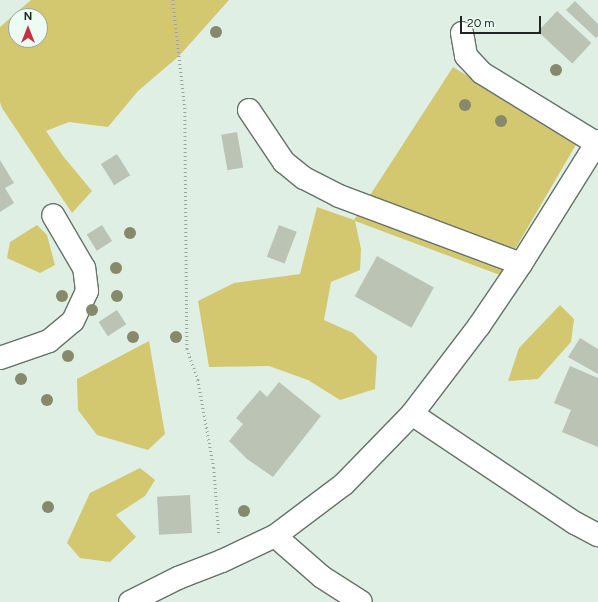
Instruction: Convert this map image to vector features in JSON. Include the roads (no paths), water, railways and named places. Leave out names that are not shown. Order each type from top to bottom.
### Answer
[{"type":"street","points":[[130,602],[178,578],[222,561],[275,536],[344,484],[412,414],[479,326],[522,264],[597,142],[482,74],[466,56],[462,33]]},
{"type":"street","points":[[249,110],[284,162],[304,178],[339,196],[522,264]]},
{"type":"street","points":[[0,358],[49,341],[73,321],[87,291],[84,268],[53,215]]},
{"type":"street","points":[[412,414],[575,523],[598,535]]},
{"type":"street","points":[[275,536],[322,577],[361,602]]}]
